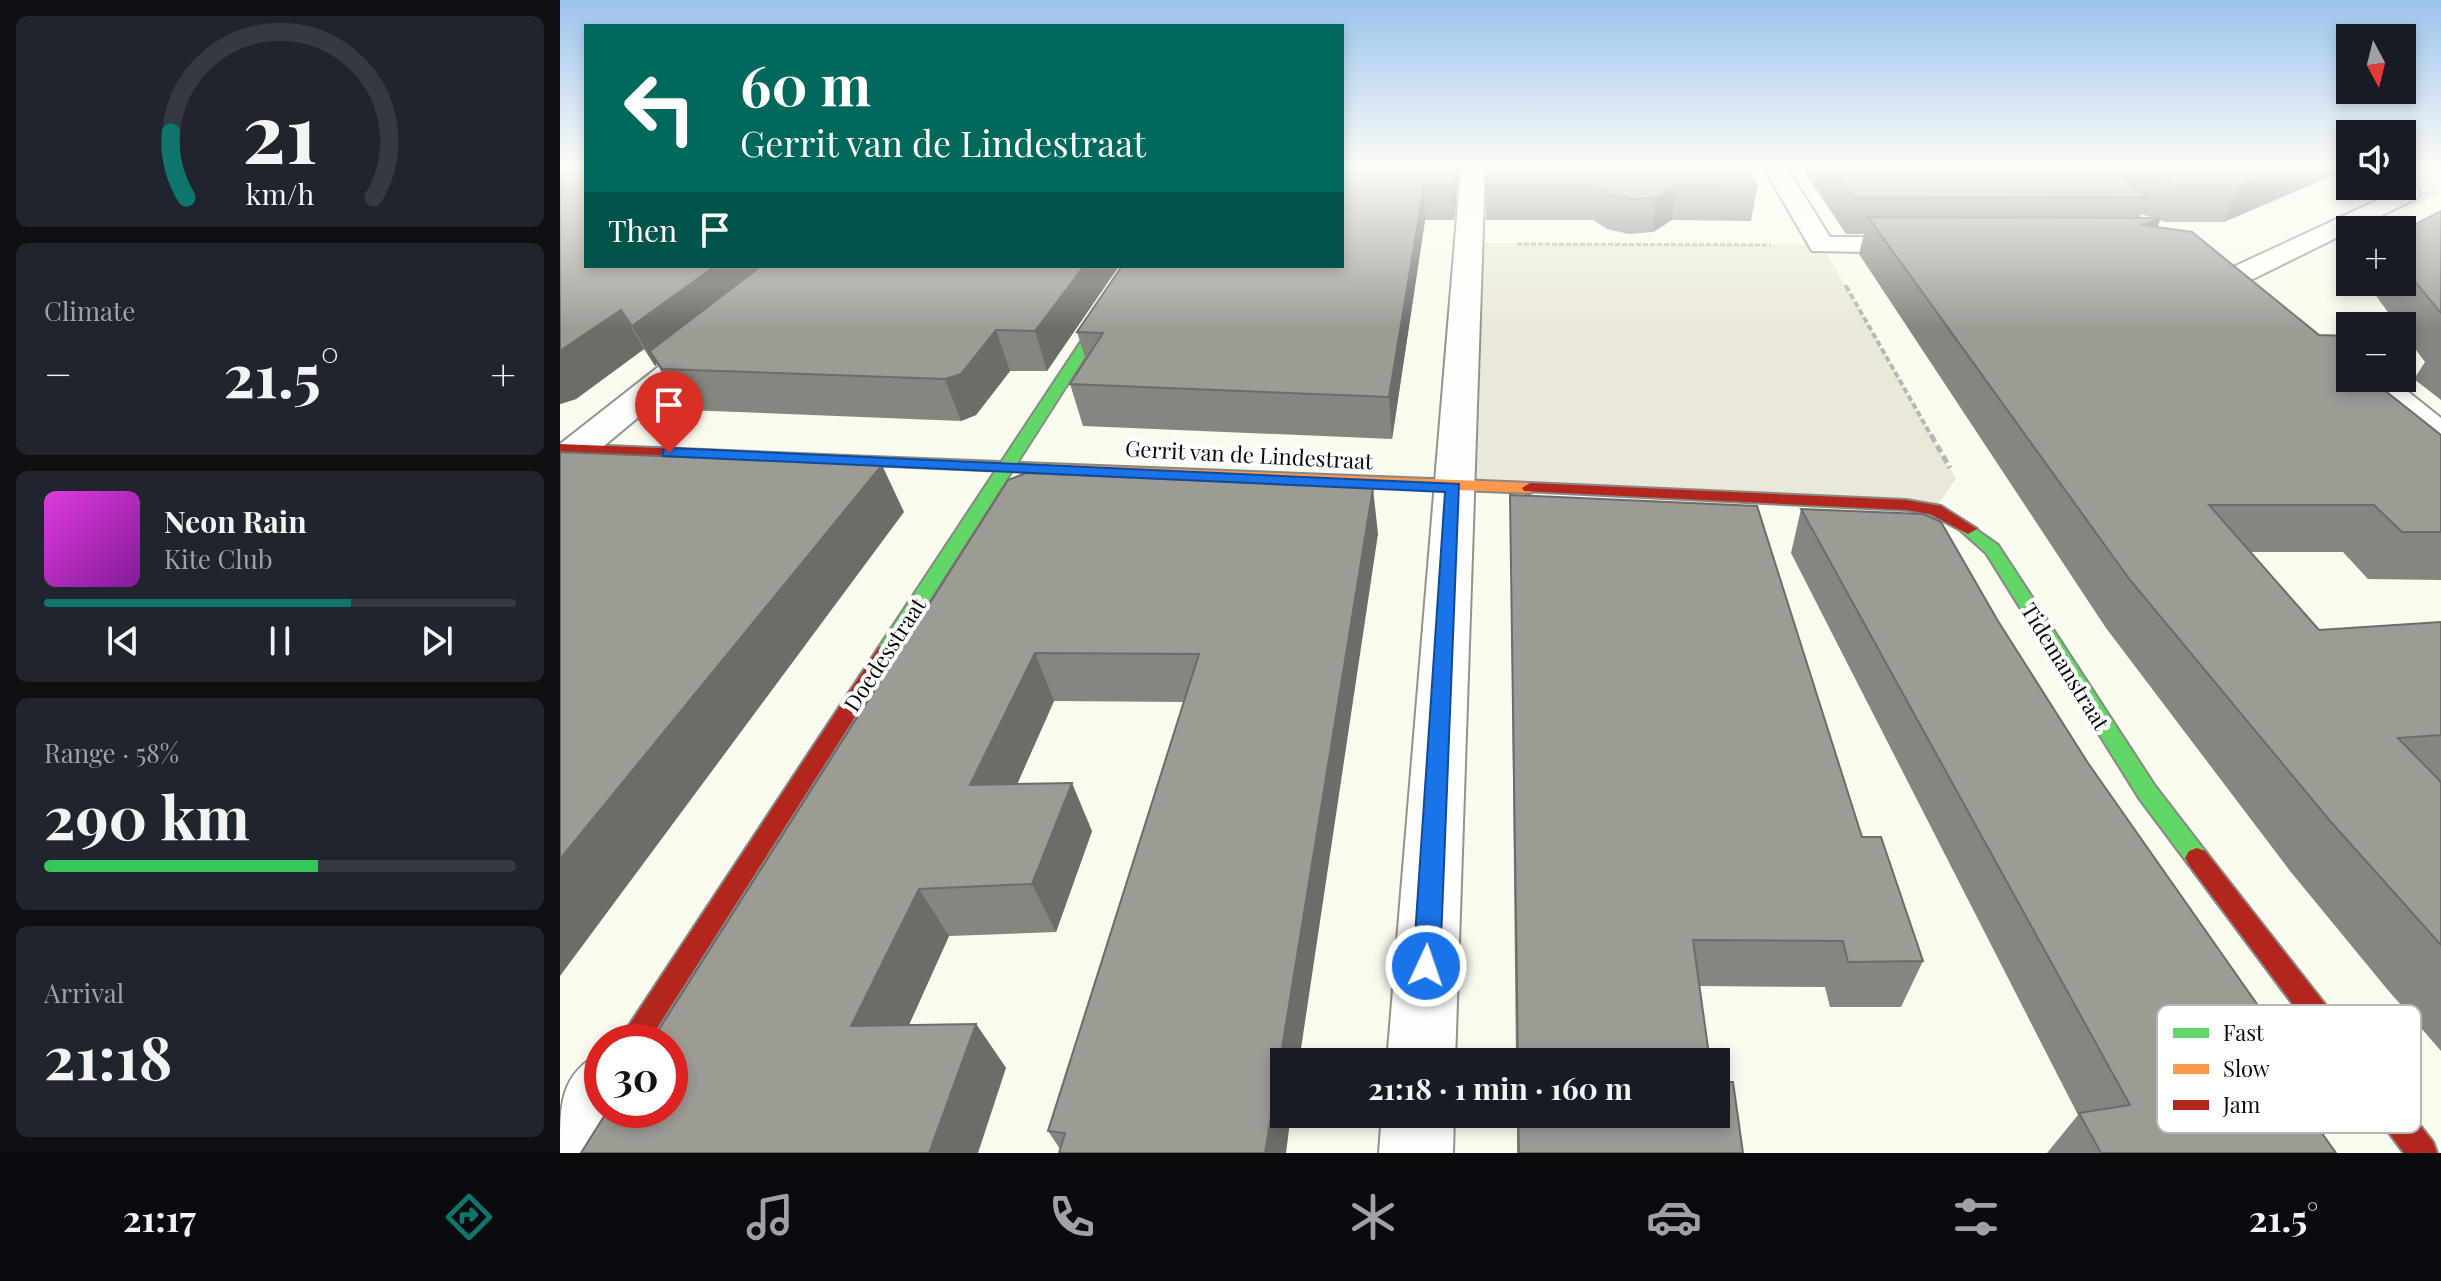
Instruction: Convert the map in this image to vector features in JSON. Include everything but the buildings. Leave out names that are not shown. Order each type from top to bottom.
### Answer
[{"type":"street","points":[[1422,1048],[1469,222]]},
{"type":"street","points":[[1808,222],[1822,245],[1948,245]]},
{"type":"street","points":[[2265,293],[2232,268],[2348,222]]},
{"type":"street","points":[[566,454],[802,268]]},
{"type":"street","name":"Doedesstraat","points":[[644,1024],[1136,268]]},
{"type":"street","points":[[2387,392],[2441,436]]},
{"type":"street","name":"Gerrit van de Lindestraat","points":[[566,454],[1007,467],[1867,502],[1935,508]]},
{"type":"street","name":"Tidemanstraat","points":[[1935,508],[1969,527],[1992,549],[2147,792],[2309,1005]]},
{"type":"street","points":[[560,1152],[584,1115]]},
{"type":"street","points":[[1416,1153],[1417,1128]]},
{"type":"street","name":"Tidemanstraat","points":[[2407,1133],[2422,1153]]},
{"type":"path","points":[[1467,243],[1822,245],[1956,479],[1935,508]]},
{"type":"shaded area","points":[[1467,243],[1822,245],[1956,479],[1935,508],[1453,487]]},
{"type":"traffic: fast","points":[[886,652],[1136,268]]},
{"type":"traffic: fast","points":[[1968,529],[1992,549],[2147,792],[2197,858]]},
{"type":"traffic: slow","points":[[873,462],[1530,488]]},
{"type":"traffic: jam","points":[[560,449],[873,462]]},
{"type":"traffic: jam","points":[[1530,488],[1906,505],[1935,510],[1968,529]]},
{"type":"traffic: jam","points":[[644,1024],[886,652]]},
{"type":"traffic: jam","points":[[2197,858],[2309,1005]]},
{"type":"traffic: jam","points":[[2407,1133],[2422,1153]]},
{"type":"route","points":[[669,453],[1453,487],[1426,966]]}]
